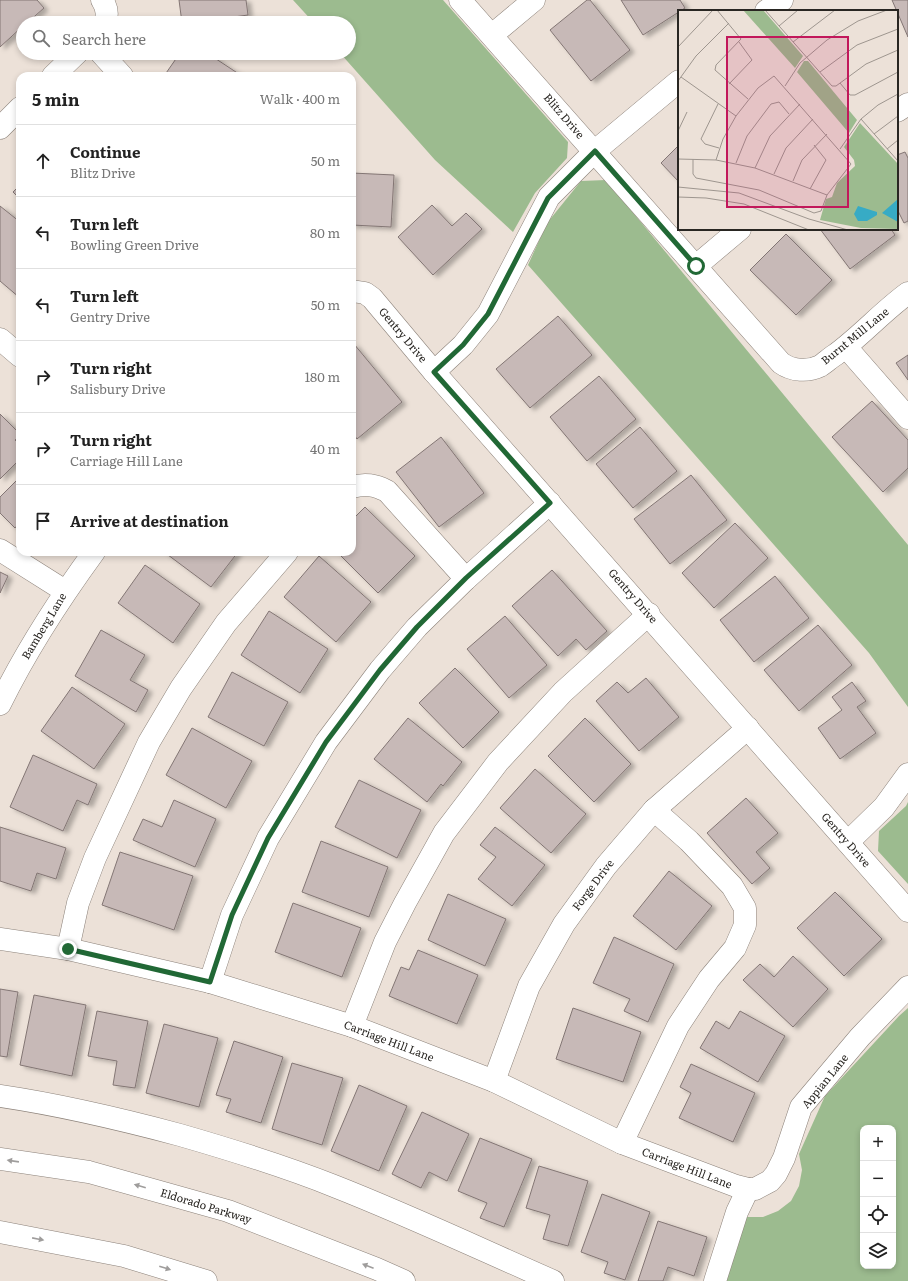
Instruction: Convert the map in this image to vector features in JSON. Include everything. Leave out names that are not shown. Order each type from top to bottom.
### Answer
[{"type":"street","name":"Blitz Drive","points":[[460,0],[782,364],[787,367],[798,369]]},
{"type":"street","points":[[492,35],[534,0]]},
{"type":"street","points":[[767,10],[782,0]]},
{"type":"street","points":[[57,72],[70,60]]},
{"type":"street","points":[[107,60],[118,72]]},
{"type":"street","points":[[434,372],[463,345],[488,314],[548,198],[595,151],[678,82]]},
{"type":"street","points":[[898,110],[908,104]]},
{"type":"street","points":[[0,128],[16,112]]},
{"type":"street","points":[[696,266],[739,230]]},
{"type":"street","name":"Gentry Drive","points":[[356,292],[365,293],[372,298],[434,372],[649,614],[908,911]]},
{"type":"street","name":"Burnt Mill Lane","points":[[798,369],[809,369],[820,366],[846,347],[908,293]]},
{"type":"street","points":[[0,340],[16,351]]},
{"type":"street","points":[[846,347],[908,418]]},
{"type":"street","points":[[356,487],[370,485],[387,491],[466,578]]},
{"type":"street","points":[[210,982],[232,915],[268,838],[326,742],[380,670],[417,627],[466,578],[550,503]]},
{"type":"street","points":[[0,550],[65,591]]},
{"type":"street","name":"Bamberg Lane","points":[[0,704],[11,682],[65,591],[91,556]]},
{"type":"street","points":[[68,949],[78,903],[95,858],[149,742],[181,688],[226,622],[284,556]]},
{"type":"street","points":[[352,1026],[385,942],[444,833],[498,762],[563,692],[649,614]]},
{"type":"street","name":"Forge Drive","points":[[494,1081],[529,986],[564,924],[606,866],[654,810],[748,728]]},
{"type":"street","points":[[848,842],[884,807],[908,774]]},
{"type":"street","points":[[622,1143],[678,1026],[709,979],[735,948],[745,925],[745,908],[732,886],[689,841],[654,810]]},
{"type":"street","name":"Carriage Hill Lane","points":[[0,939],[68,949],[210,982],[352,1026],[494,1081],[622,1143],[736,1186],[755,1188]]},
{"type":"street","name":"Appian Lane","points":[[755,1188],[770,1181],[776,1174],[784,1158],[802,1107],[860,1037],[908,987]]},
{"type":"street","points":[[0,1096],[40,1102],[88,1112],[241,1152],[333,1185],[553,1281]]},
{"type":"street","name":"Eldorado Parkway","points":[[0,1159],[89,1172],[228,1211],[404,1281]]},
{"type":"street","points":[[716,1281],[737,1212],[755,1188]]},
{"type":"street","points":[[0,1232],[124,1256],[206,1281]]},
{"type":"green space","points":[[293,0],[443,0],[568,142],[567,158],[535,193],[513,232],[435,160],[346,60],[356,60],[356,16],[308,16]]},
{"type":"green space","points":[[606,180],[908,545],[908,707],[869,653],[528,265],[547,223],[581,181]]},
{"type":"green space","points":[[908,802],[908,884],[878,851],[879,831],[906,806]]},
{"type":"green space","points":[[908,1008],[908,1281],[725,1281],[746,1217],[763,1217],[778,1211],[791,1201],[799,1186],[802,1170],[799,1154],[825,1096]]},
{"type":"building","points":[[0,0],[37,0],[44,8],[35,16],[16,16],[16,32],[0,47]]},
{"type":"building","points":[[179,0],[246,0],[248,15],[241,16],[181,16]]},
{"type":"building","points":[[587,0],[590,0],[630,50],[591,81],[550,30]]},
{"type":"building","points":[[621,0],[680,0],[685,8],[678,10],[678,12],[643,35]]},
{"type":"building","points":[[892,0],[908,0],[908,37],[898,14],[898,10],[896,10]]},
{"type":"building","points":[[175,60],[218,60],[236,72],[167,72]]},
{"type":"building","points":[[678,146],[678,181],[661,163]]},
{"type":"building","points":[[905,152],[908,158],[908,221],[904,223],[898,211],[898,155]]},
{"type":"building","points":[[356,173],[394,175],[391,227],[356,225]]},
{"type":"building","points":[[432,205],[452,226],[466,213],[482,229],[433,275],[398,237]]},
{"type":"building","points":[[0,206],[16,219],[16,295],[0,281]]},
{"type":"building","points":[[821,230],[892,230],[895,235],[850,269]]},
{"type":"building","points":[[786,234],[832,280],[796,315],[750,270]]},
{"type":"building","points":[[558,316],[592,355],[530,408],[496,369]]},
{"type":"building","points":[[356,346],[402,402],[357,439],[356,438]]},
{"type":"building","points":[[908,355],[908,380],[896,363]]},
{"type":"building","points":[[599,376],[636,419],[587,461],[550,417]]},
{"type":"building","points":[[872,401],[908,440],[908,468],[883,492],[832,437]]},
{"type":"building","points":[[0,414],[16,430],[16,463],[0,479]]},
{"type":"building","points":[[640,427],[677,471],[633,508],[596,464]]},
{"type":"building","points":[[441,437],[484,493],[439,527],[396,472]]},
{"type":"building","points":[[691,475],[727,520],[670,564],[634,519]]},
{"type":"building","points":[[16,481],[15,528],[0,513],[0,497]]},
{"type":"building","points":[[365,507],[415,556],[378,593],[341,556],[356,556],[356,516]]},
{"type":"building","points":[[735,523],[768,558],[714,608],[682,573]]},
{"type":"building","points":[[169,556],[235,556],[211,587]]},
{"type":"building","points":[[319,556],[371,602],[336,642],[284,597]]},
{"type":"building","points":[[145,565],[200,604],[173,643],[118,603]]},
{"type":"building","points":[[552,570],[607,631],[586,650],[576,639],[558,656],[512,606]]},
{"type":"building","points":[[0,572],[8,576],[0,593]]},
{"type":"building","points":[[775,576],[809,618],[754,662],[720,620]]},
{"type":"building","points":[[269,611],[328,649],[300,693],[241,655]]},
{"type":"building","points":[[505,616],[547,665],[509,698],[467,649]]},
{"type":"building","points":[[818,625],[852,665],[799,711],[764,670]]},
{"type":"building","points":[[101,630],[145,655],[130,680],[148,690],[136,712],[75,676]]},
{"type":"building","points":[[455,668],[499,712],[463,748],[419,703]]},
{"type":"building","points":[[232,672],[288,702],[264,746],[208,717]]},
{"type":"building","points":[[646,678],[679,717],[639,751],[596,701],[617,682],[628,693]]},
{"type":"building","points":[[852,682],[866,701],[857,707],[876,733],[840,759],[818,728],[842,710],[832,697]]},
{"type":"building","points":[[72,687],[125,724],[94,769],[41,731]]},
{"type":"building","points":[[408,718],[462,762],[443,786],[441,784],[427,802],[374,759]]},
{"type":"building","points":[[585,718],[631,764],[594,802],[548,756]]},
{"type":"building","points":[[192,728],[252,761],[226,808],[166,775]]},
{"type":"building","points":[[33,755],[97,784],[88,805],[77,800],[63,831],[10,807]]},
{"type":"building","points":[[535,769],[586,814],[551,853],[500,808]]},
{"type":"building","points":[[359,780],[421,810],[397,858],[335,827]]},
{"type":"building","points":[[746,798],[778,833],[756,852],[770,868],[752,884],[707,833]]},
{"type":"building","points":[[174,800],[216,819],[195,867],[133,840],[143,819],[162,827]]},
{"type":"building","points":[[0,827],[66,848],[56,879],[37,873],[31,891],[0,881]]},
{"type":"building","points":[[495,827],[545,865],[512,906],[478,879],[496,857],[480,845]]},
{"type":"building","points":[[321,841],[388,867],[369,917],[302,892]]},
{"type":"building","points":[[120,852],[193,876],[174,930],[102,905]]},
{"type":"building","points":[[669,871],[712,906],[676,950],[633,916]]},
{"type":"building","points":[[835,892],[882,939],[844,976],[797,928]]},
{"type":"building","points":[[448,894],[506,919],[485,966],[428,940]]},
{"type":"building","points":[[293,903],[361,928],[342,977],[275,952]]},
{"type":"building","points":[[614,937],[674,964],[648,1022],[624,1011],[630,999],[593,983]]},
{"type":"building","points":[[418,950],[478,975],[457,1024],[389,996],[401,967],[409,970]]},
{"type":"building","points":[[793,956],[828,989],[793,1027],[743,980],[760,964],[774,977]]},
{"type":"building","points":[[0,989],[18,992],[7,1057],[0,1056]]},
{"type":"building","points":[[34,995],[86,1005],[72,1076],[20,1065]]},
{"type":"building","points":[[573,1008],[641,1032],[623,1082],[556,1059]]},
{"type":"building","points":[[97,1011],[148,1021],[135,1088],[113,1085],[117,1061],[88,1056]]},
{"type":"building","points":[[740,1011],[785,1036],[758,1082],[700,1048],[716,1021],[729,1029]]},
{"type":"building","points":[[164,1024],[218,1038],[199,1107],[146,1093]]},
{"type":"building","points":[[234,1041],[283,1057],[261,1123],[226,1112],[231,1099],[216,1095]]},
{"type":"building","points":[[292,1063],[343,1078],[322,1145],[272,1129]]},
{"type":"building","points":[[691,1064],[755,1093],[733,1142],[679,1118],[691,1093],[680,1087]]},
{"type":"building","points":[[359,1085],[407,1106],[379,1171],[331,1151]]},
{"type":"building","points":[[422,1112],[469,1134],[447,1181],[429,1172],[421,1188],[392,1174]]},
{"type":"building","points":[[480,1138],[532,1159],[504,1227],[480,1218],[487,1203],[458,1191]]},
{"type":"building","points":[[539,1166],[588,1181],[568,1246],[543,1239],[550,1215],[526,1208]]},
{"type":"building","points":[[602,1194],[650,1212],[625,1280],[604,1273],[608,1262],[581,1252]]},
{"type":"building","points":[[658,1221],[707,1237],[694,1276],[668,1267],[663,1281],[638,1281]]},
{"type":"route","points":[[68,949],[210,982],[232,915],[252,870],[282,813],[326,742],[380,670],[417,627],[466,578],[550,503],[434,372],[463,345],[488,314],[548,198],[595,151],[696,266]]}]
